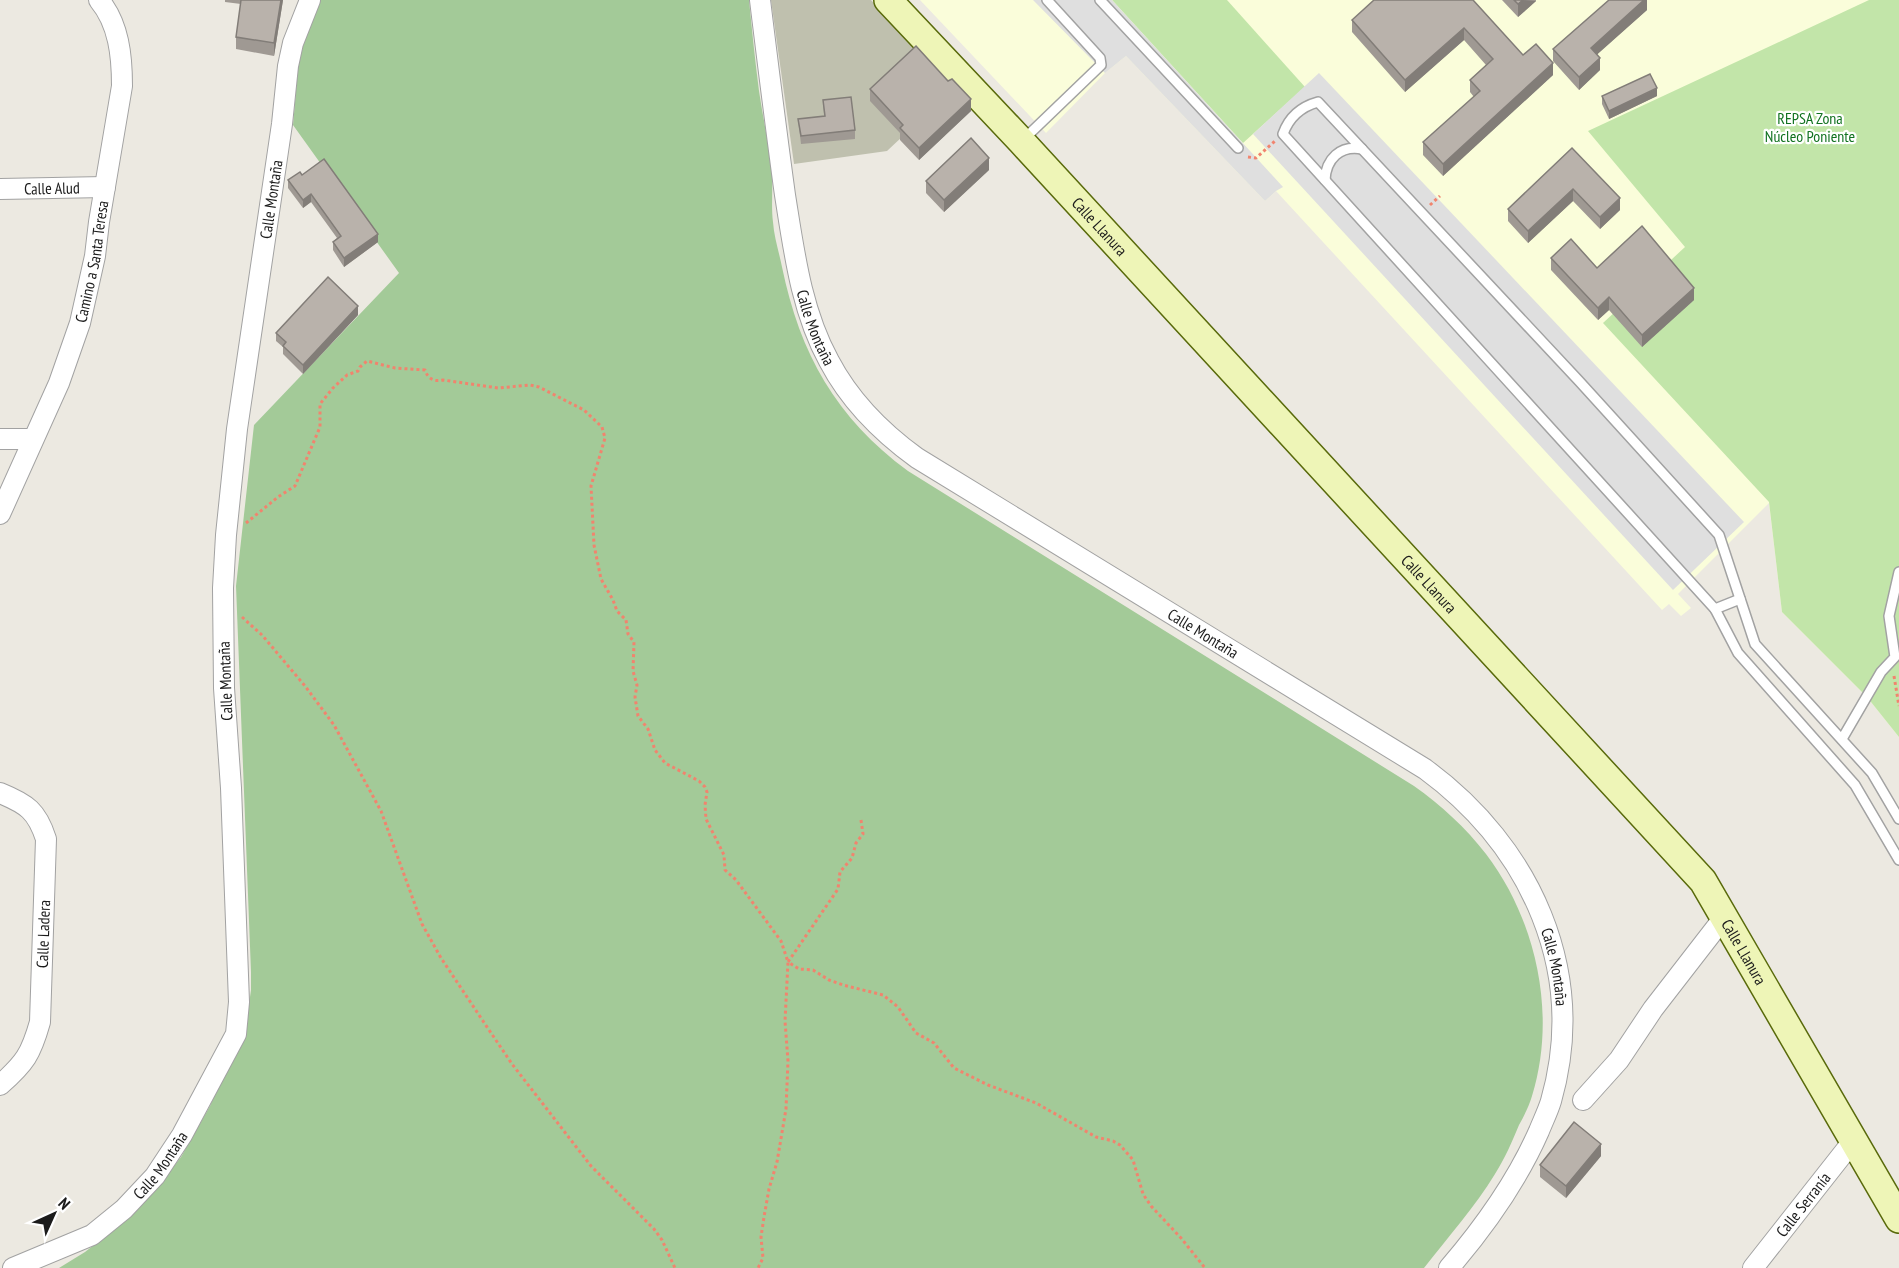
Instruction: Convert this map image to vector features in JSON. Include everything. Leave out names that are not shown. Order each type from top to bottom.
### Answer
[{"type":"street","name":"Calle Montaña","points":[[13,1268],[92,1235],[139,1195],[178,1142],[236,1034],[239,1002],[231,788],[224,678],[226,535],[237,429],[282,124],[288,66],[293,43],[310,0]]},
{"type":"street","name":"Calle Montaña","points":[[760,0],[782,172],[799,278],[828,361],[867,415],[882,431],[917,458],[1433,776],[1464,800],[1495,834],[1518,866],[1531,890],[1545,925],[1557,969],[1562,1023],[1557,1077],[1550,1104],[1513,1183],[1449,1268]]},
{"type":"street","name":"Calle Llanura","points":[[888,0],[1022,141],[1703,880],[1899,1220]]},
{"type":"street","name":"Camino a Santa Teresa","points":[[0,514],[59,382],[80,323],[95,256],[122,86],[119,46],[104,4]]},
{"type":"street","name":"Calle Alud","points":[[0,189],[105,187]]},
{"type":"street","points":[[0,439],[33,439]]},
{"type":"street","name":"Calle Ladera","points":[[0,793],[17,800],[33,811],[40,821],[46,839],[40,1022],[32,1050],[16,1071],[0,1084]]},
{"type":"street","points":[[1583,1100],[1619,1060],[1653,1009],[1725,916]]},
{"type":"street","name":"Calle Serranía","points":[[1753,1268],[1853,1141]]},
{"type":"lane","points":[[1022,141],[1101,65],[1100,57],[1047,0]]},
{"type":"lane","points":[[1100,0],[1239,148]]},
{"type":"lane","points":[[1899,819],[1872,773],[1755,644],[1719,535],[1571,372],[1318,102],[1296,113],[1290,119],[1283,134],[1715,609],[1738,653],[1855,785],[1899,860]]},
{"type":"lane","points":[[1325,180],[1326,171],[1334,156],[1347,149],[1362,149]]},
{"type":"lane","points":[[1842,740],[1881,672],[1895,657],[1889,616],[1899,572]]},
{"type":"lane","points":[[1715,609],[1740,599]]},
{"type":"lane","points":[[1798,720],[1813,708]]},
{"type":"path","points":[[1239,148],[1248,157],[1256,158],[1283,134]]},
{"type":"path","points":[[244,524],[278,496],[295,486],[320,427],[320,404],[347,375],[358,371],[367,361],[395,368],[425,370],[428,377],[438,381],[498,388],[530,385],[539,387],[570,402],[603,427],[605,438],[591,486],[594,545],[601,579],[614,600],[617,611],[626,620],[628,634],[634,642],[633,671],[636,680],[635,697],[638,716],[648,729],[656,750],[665,763],[699,781],[705,788],[707,792],[706,819],[724,855],[725,870],[736,880],[782,941],[788,962],[785,1021],[788,1061],[786,1109],[764,1217],[761,1237],[763,1258],[758,1268]]},
{"type":"path","points":[[237,613],[262,635],[334,725],[381,811],[422,924],[441,958],[485,1024],[512,1064],[591,1166],[654,1229],[662,1240],[675,1268]]},
{"type":"path","points":[[1895,657],[1892,663],[1899,706]]},
{"type":"path","points":[[788,962],[838,889],[840,872],[852,858],[856,843],[863,834],[861,820]]},
{"type":"path","points":[[788,962],[799,969],[806,968],[819,972],[829,980],[843,985],[884,995],[898,1007],[915,1033],[934,1043],[954,1068],[988,1085],[1036,1103],[1096,1137],[1120,1145],[1133,1160],[1143,1194],[1151,1206],[1205,1268]]},
{"type":"shaded area","points":[[771,0],[871,0],[952,90],[887,151],[794,164]]},
{"type":"shaded area","points":[[920,0],[1899,0],[1899,737],[1867,697],[1782,612],[1769,503],[1678,594],[1691,608],[1681,616],[1669,604],[1662,610],[1276,191],[1265,201],[1126,56],[1105,73],[1046,133]]},
{"type":"shaded area","points":[[1033,0],[1112,0],[1283,187],[1265,201],[1126,56],[1105,73]]},
{"type":"shaded area","points":[[1319,73],[1744,522],[1673,590],[1253,134]]},
{"type":"green space","points":[[320,0],[749,0],[759,91],[772,172],[774,228],[790,299],[799,328],[825,382],[860,429],[908,471],[1414,786],[1462,826],[1504,880],[1530,939],[1538,970],[1543,1033],[1539,1065],[1532,1096],[1499,1168],[1470,1210],[1424,1268],[59,1268],[85,1252],[126,1220],[181,1157],[210,1106],[246,1025],[251,972],[236,586],[254,425],[399,273],[293,125],[298,68],[303,46]]},
{"type":"green space","points":[[1112,0],[1227,0],[1305,87],[1243,143]]},
{"type":"green space","name":"REPSA Zona Núcleo Poniente","points":[[1869,0],[1899,0],[1899,737],[1867,697],[1782,612],[1769,502],[1603,323],[1685,247],[1588,131]]},
{"type":"building","points":[[241,0],[281,0],[274,43],[236,37]]},
{"type":"building","points":[[1374,0],[1473,0],[1523,55],[1536,44],[1553,63],[1443,164],[1423,142],[1480,91],[1470,80],[1493,59],[1464,28],[1405,80],[1352,20]]},
{"type":"building","points":[[1609,0],[1644,0],[1591,48],[1600,58],[1579,77],[1553,49]]},
{"type":"building","points":[[916,46],[948,81],[952,79],[971,99],[919,148],[900,128],[903,125],[870,89]]},
{"type":"building","points":[[1650,74],[1657,88],[1609,111],[1602,96]]},
{"type":"building","points":[[851,97],[855,130],[801,136],[798,119],[825,116],[823,100]]},
{"type":"building","points":[[971,138],[989,158],[944,200],[926,181]]},
{"type":"building","points":[[1572,148],[1620,198],[1600,217],[1573,189],[1528,231],[1508,209]]},
{"type":"building","points":[[324,159],[378,234],[344,258],[333,242],[341,236],[311,194],[303,200],[288,180],[300,172],[302,175]]},
{"type":"building","points":[[1642,226],[1694,288],[1642,335],[1609,297],[1598,308],[1551,258],[1571,239],[1597,268]]},
{"type":"building","points":[[328,277],[358,306],[303,365],[283,346],[286,342],[276,333]]},
{"type":"building","points":[[1574,1122],[1601,1144],[1566,1186],[1540,1165]]}]
